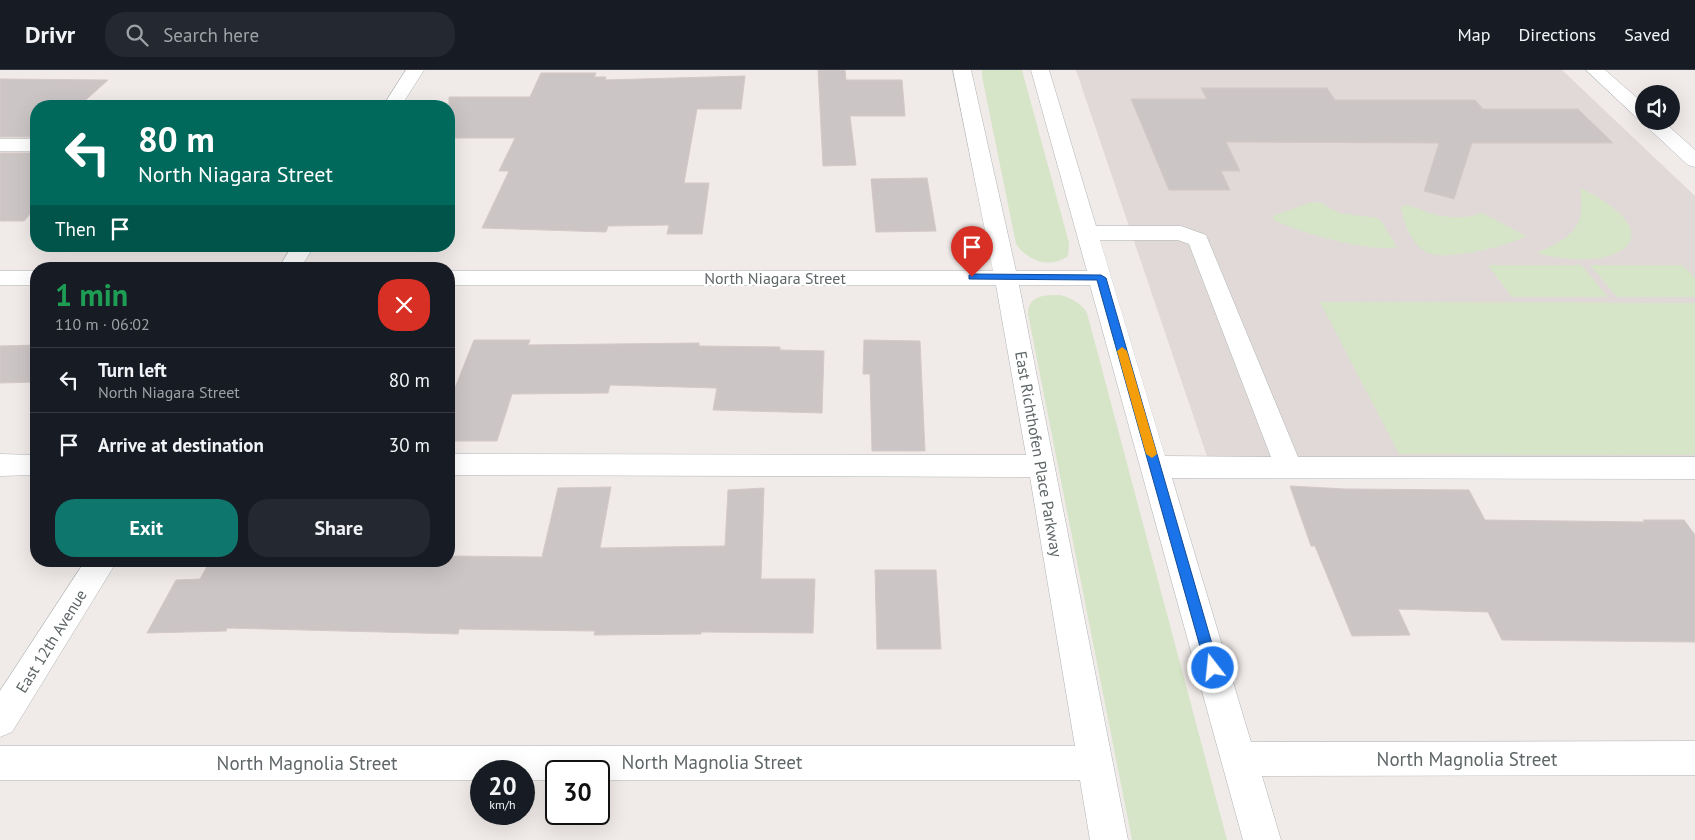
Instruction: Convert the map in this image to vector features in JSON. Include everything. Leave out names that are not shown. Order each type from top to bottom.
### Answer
[{"type":"street","points":[[396,100],[415,70]]},
{"type":"street","name":"East Richthofen Place Parkway","points":[[962,70],[1006,278],[1042,466],[1109,840]]},
{"type":"street","points":[[1040,70],[1262,840]]},
{"type":"street","points":[[1596,70],[1635,106]]},
{"type":"street","points":[[1662,130],[1695,160]]},
{"type":"street","points":[[0,145],[30,145]]},
{"type":"street","points":[[1088,233],[1181,233],[1198,240],[1289,468]]},
{"type":"street","points":[[0,278],[30,278]]},
{"type":"street","name":"North Niagara Street","points":[[455,278],[1101,278]]},
{"type":"street","points":[[0,465],[30,465]]},
{"type":"street","points":[[455,465],[1042,466]]},
{"type":"street","points":[[1156,467],[1695,468]]},
{"type":"street","name":"East 12th Avenue","points":[[0,721],[98,567]]},
{"type":"street","name":"North Magnolia Street","points":[[1239,759],[1695,758]]},
{"type":"street","name":"North Magnolia Street","points":[[0,763],[1095,763]]},
{"type":"shaded area","points":[[1076,70],[1562,70],[1695,196],[1695,468],[1211,468]]},
{"type":"green space","points":[[982,70],[1022,70],[1069,243],[1068,256],[1054,262],[1033,259],[1016,244],[982,76]]},
{"type":"green space","points":[[1580,188],[1610,206],[1627,222],[1631,236],[1626,247],[1612,255],[1591,259],[1565,259],[1537,253],[1559,242],[1574,230],[1581,213]]},
{"type":"green space","points":[[1319,202],[1339,213],[1377,218],[1381,221],[1397,247],[1370,247],[1334,240],[1299,230],[1274,220],[1273,216],[1309,203]]},
{"type":"green space","points":[[1403,206],[1447,217],[1468,217],[1482,213],[1526,236],[1492,248],[1463,254],[1437,255],[1428,253],[1413,240],[1406,227],[1401,208]]},
{"type":"green space","points":[[1488,265],[1581,265],[1608,297],[1512,297]]},
{"type":"green space","points":[[1590,265],[1682,265],[1695,278],[1695,297],[1617,297]]},
{"type":"green space","points":[[1060,295],[1076,301],[1087,313],[1227,840],[1132,840],[1028,314],[1031,303],[1038,297]]},
{"type":"green space","points":[[1320,302],[1695,303],[1695,455],[1399,454]]},
{"type":"building","points":[[818,70],[845,70],[846,80],[902,80],[905,116],[850,116],[856,165],[823,166]]},
{"type":"building","points":[[541,73],[596,73],[594,77],[606,77],[605,80],[745,76],[741,109],[697,109],[684,183],[709,183],[702,234],[667,234],[669,225],[608,226],[606,232],[482,228],[509,171],[499,171],[515,138],[455,138],[455,100],[449,100],[449,97],[530,97]]},
{"type":"building","points":[[0,79],[108,80],[86,100],[30,100],[30,137],[0,137]]},
{"type":"building","points":[[1201,88],[1327,88],[1335,100],[1475,100],[1483,109],[1578,109],[1613,143],[1472,143],[1454,199],[1424,191],[1439,143],[1226,142],[1240,171],[1221,171],[1230,190],[1169,190],[1131,99],[1207,99]]},
{"type":"building","points":[[0,153],[30,153],[30,214],[24,221],[0,221]]},
{"type":"building","points":[[927,178],[936,231],[876,232],[871,179]]},
{"type":"building","points":[[474,340],[530,340],[528,345],[699,343],[699,346],[780,347],[780,350],[824,351],[822,413],[713,410],[717,388],[610,385],[608,393],[512,394],[497,441],[455,441],[455,388]]},
{"type":"building","points":[[864,340],[920,341],[925,451],[872,451],[870,374],[863,374]]},
{"type":"building","points":[[30,345],[30,382],[0,383],[0,346]]},
{"type":"building","points":[[1290,486],[1345,489],[1469,490],[1485,520],[1645,522],[1643,520],[1684,520],[1695,535],[1695,642],[1502,640],[1488,612],[1398,609],[1410,635],[1352,636],[1315,546],[1311,546]]},
{"type":"building","points":[[611,487],[600,548],[725,546],[728,490],[764,488],[761,579],[815,579],[813,633],[701,632],[701,634],[594,635],[595,631],[459,629],[458,634],[227,628],[226,631],[147,633],[176,580],[200,579],[207,567],[455,567],[455,556],[542,557],[558,488]]},
{"type":"building","points":[[875,570],[936,570],[941,649],[877,649]]},
{"type":"slow traffic","points":[[1122,351],[1152,454]]},
{"type":"route","points":[[972,277],[1101,278],[1213,668]]}]
